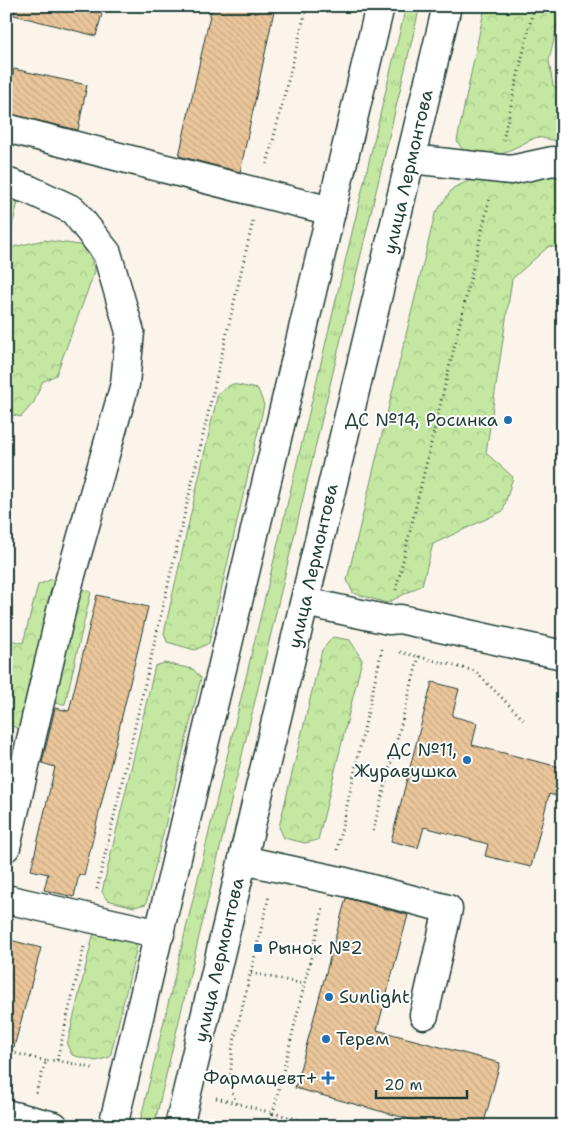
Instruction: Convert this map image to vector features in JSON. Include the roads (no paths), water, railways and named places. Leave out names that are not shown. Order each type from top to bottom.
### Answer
[{"type":"main road","points":[[113,1126],[380,6]]},
{"type":"main road","name":"улица Лермонтова","points":[[179,1126],[447,6]]},
{"type":"main road","points":[[6,128],[331,211]]},
{"type":"main road","points":[[411,159],[510,170],[553,161],[563,163]]},
{"type":"main road","points":[[6,182],[30,190],[73,210],[107,253],[130,332],[125,384],[62,607],[6,847]]},
{"type":"main road","points":[[305,602],[389,620],[400,619],[563,655]]},
{"type":"main road","points":[[243,860],[330,879],[448,909],[424,1015]]},
{"type":"main road","points":[[6,899],[160,934]]},
{"type":"main road","points":[[6,1114],[54,1126]]},
{"type":"place","name":"ДС №14, Росинка","points":[[508,420]]},
{"type":"place","name":"ДС №11, Журавушка","points":[[467,760]]},
{"type":"place","name":"Рынок №2","points":[[258,948]]},
{"type":"place","name":"Sunlight","points":[[329,997]]},
{"type":"place","name":"Терем","points":[[326,1039]]},
{"type":"place","name":"Фармацевт+","points":[[328,1078]]}]
